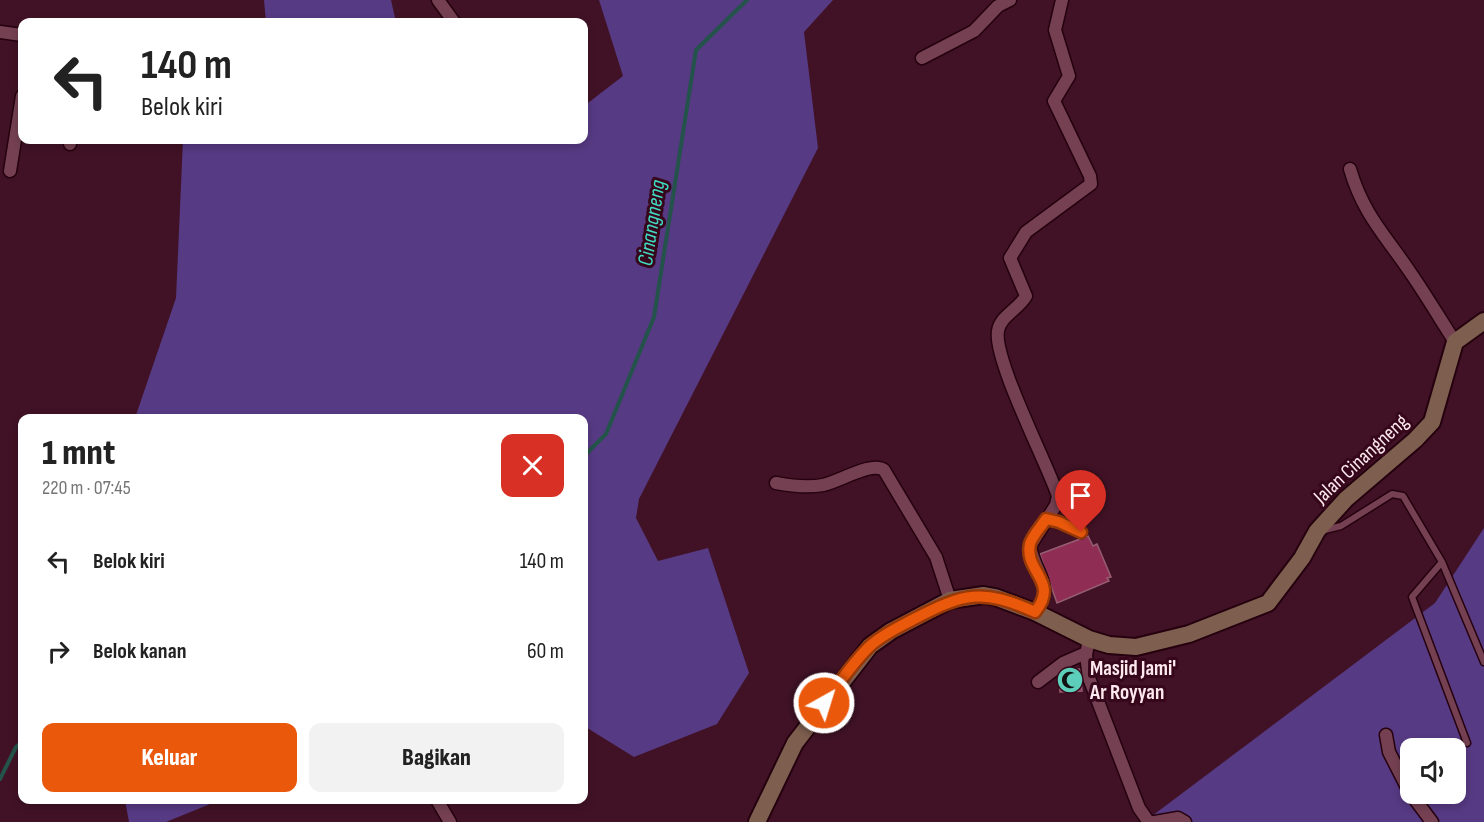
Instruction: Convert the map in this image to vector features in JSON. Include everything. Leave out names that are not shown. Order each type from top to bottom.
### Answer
[{"type":"street","points":[[438,0],[451,18]]},
{"type":"street","points":[[922,58],[974,31],[998,6],[1010,0]]},
{"type":"street","points":[[1035,612],[1044,601],[1046,592],[1030,546],[1058,501],[1058,496],[1005,364],[998,331],[1002,322],[1026,296],[1010,258],[1026,232],[1091,184],[1090,176],[1054,101],[1069,76],[1055,30],[1062,0]]},
{"type":"street","points":[[0,32],[18,34]]},
{"type":"street","points":[[10,171],[18,129]]},
{"type":"street","points":[[1350,169],[1356,192],[1369,217],[1410,272],[1455,342],[1484,321]]},
{"type":"street","name":"Jalan Cinangneng","points":[[757,822],[795,743],[811,719],[870,646],[891,631],[950,600],[984,595],[1015,603],[1035,612],[1087,646],[1149,646],[1260,608],[1275,597],[1317,531],[1346,499],[1415,440],[1432,422],[1455,342]]},
{"type":"street","points":[[776,483],[794,487],[823,485],[873,466],[884,470],[936,557],[950,600]]},
{"type":"street","points":[[1046,519],[1081,532]]},
{"type":"street","points":[[1038,682],[1087,646]]},
{"type":"street","points":[[1087,646],[1089,678],[1139,808],[1148,821],[1178,818],[1185,822]]},
{"type":"street","points":[[1386,735],[1389,752],[1400,773]]},
{"type":"street","points":[[439,804],[450,822]]},
{"type":"street","points":[[1418,804],[1432,822]]},
{"type":"lane","points":[[1317,531],[1341,526],[1397,494],[1403,496],[1442,562],[1484,662]]},
{"type":"lane","points":[[1442,562],[1414,591],[1412,597],[1467,743]]},
{"type":"shaded area","points":[[264,0],[391,0],[395,18],[266,18]]},
{"type":"shaded area","points":[[599,0],[833,0],[804,32],[818,148],[639,499],[636,518],[658,561],[708,548],[749,673],[717,724],[634,757],[588,728],[588,414],[136,414],[176,298],[183,144],[588,144],[588,103],[623,76]]},
{"type":"shaded area","points":[[1484,528],[1484,822],[1144,822],[1435,603]]},
{"type":"shaded area","points":[[126,804],[210,804],[166,822],[129,822]]},
{"type":"building","points":[[1088,536],[1093,546],[1097,544],[1111,577],[1107,578],[1109,581],[1057,603],[1040,554]]},
{"type":"building","name":"Masjid Jami' Ar Royyan","points":[[1080,669],[1082,691],[1060,692],[1059,676],[1068,670]]},
{"type":"waterway","name":"Cinangneng","points":[[588,452],[606,434],[654,317],[696,50],[747,0]]},
{"type":"waterway","name":"Cinangneng","points":[[0,779],[18,745]]},
{"type":"place","name":"Masjid Jami' Ar Royyan","points":[[1070,680]]},
{"type":"route","points":[[824,703],[870,646],[891,631],[950,600],[984,595],[1015,603],[1035,612],[1044,601],[1046,592],[1032,557],[1031,542],[1046,519],[1081,532]]}]
